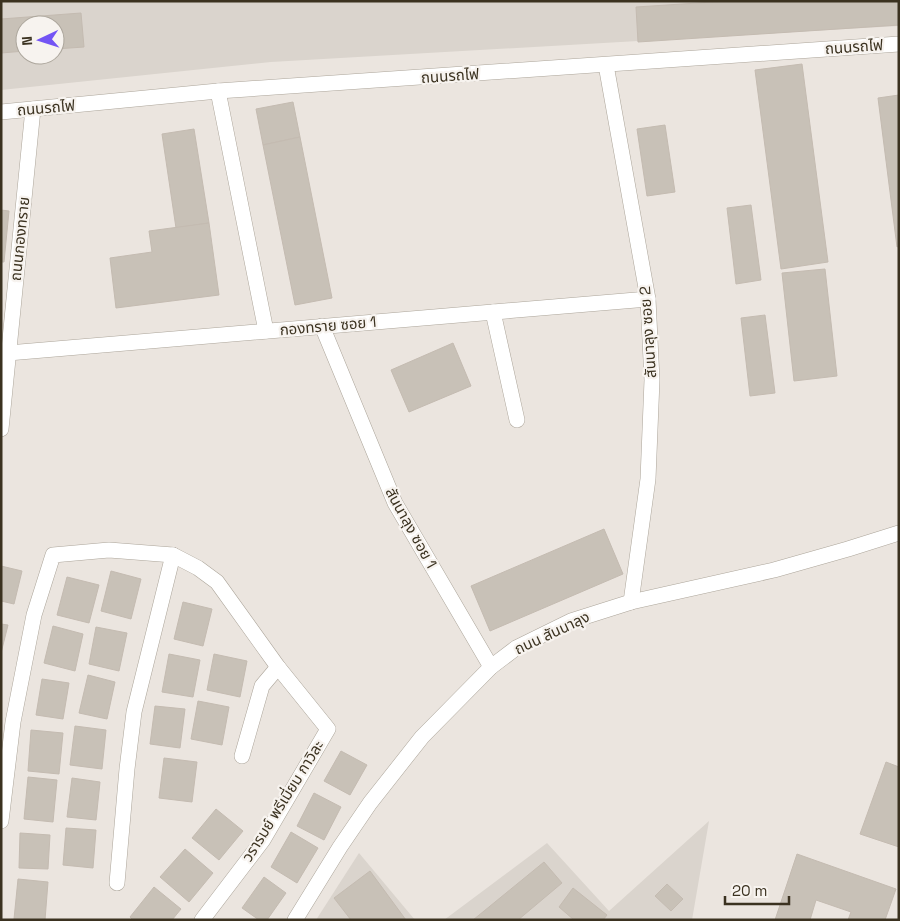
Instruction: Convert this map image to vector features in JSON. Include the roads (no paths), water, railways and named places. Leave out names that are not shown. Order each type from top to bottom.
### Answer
[{"type":"street","name":"ถนนรถไฟ","points":[[1,112],[218,91],[899,44]]},
{"type":"street","name":"สันนาลุง ซอย 2","points":[[606,65],[648,299],[652,380],[648,478],[631,602]]},
{"type":"street","points":[[218,91],[266,331]]},
{"type":"street","name":"ถนนกองทราย","points":[[1,429],[33,109]]},
{"type":"street","name":"กองทราย ซอย 1","points":[[8,353],[648,299]]},
{"type":"street","points":[[494,312],[517,420]]},
{"type":"street","name":"สันนาลุง ซอย 1","points":[[322,326],[395,503],[491,667]]},
{"type":"street","name":"ถนน สันนาลุง","points":[[295,920],[370,802],[422,737],[491,667],[516,648],[571,621],[631,602],[774,570],[848,550],[899,533]]},
{"type":"street","points":[[1,821],[14,722],[34,616],[53,555],[110,550],[173,555],[198,568],[217,582],[278,667],[262,686],[242,756]]},
{"type":"street","points":[[117,884],[126,769],[134,712],[173,555]]},
{"type":"street","name":"วรารมย์ พรีเมี่ยม กาวิละ","points":[[202,920],[263,840],[328,729],[278,667]]}]
